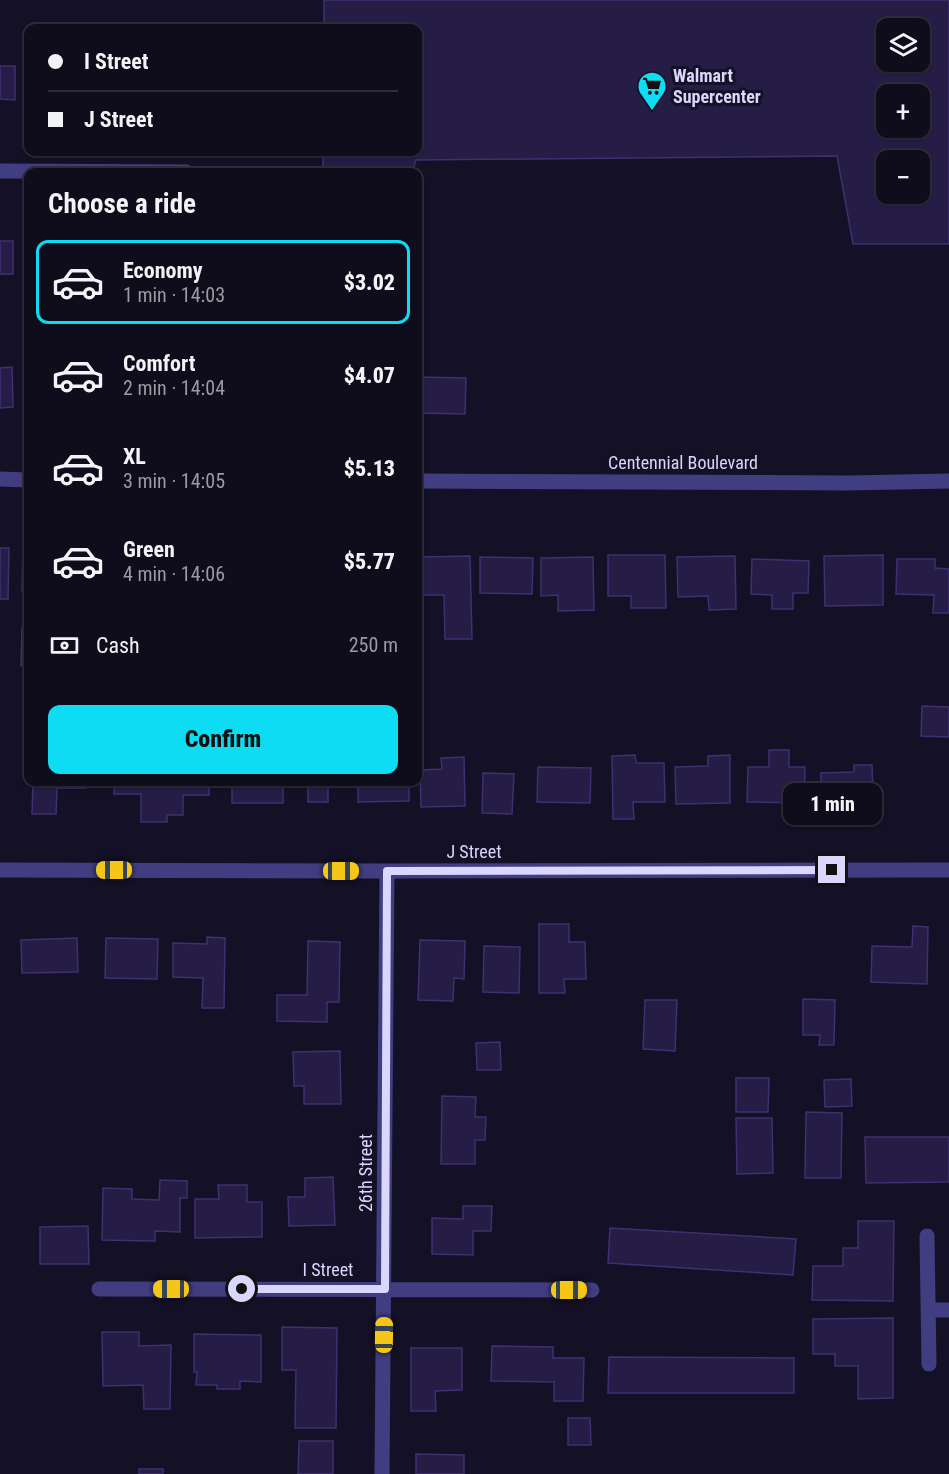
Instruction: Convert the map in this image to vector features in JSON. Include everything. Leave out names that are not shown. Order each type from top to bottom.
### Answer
[{"type":"street","points":[[0,171],[24,171]]},
{"type":"street","points":[[0,480],[24,480]]},
{"type":"street","name":"Centennial Boulevard","points":[[422,481],[848,483],[949,481]]},
{"type":"street","name":"J Street","points":[[0,870],[949,870]]},
{"type":"street","name":"26th Street","points":[[382,1474],[387,871]]},
{"type":"street","points":[[927,1236],[928,1364]]},
{"type":"street","name":"I Street","points":[[99,1289],[592,1290]]},
{"type":"street","points":[[928,1310],[949,1310]]},
{"type":"building","name":"Walmart Supercenter","points":[[324,0],[949,0],[949,244],[853,244],[837,156],[416,160],[413,168],[323,168],[323,156],[422,156],[422,24],[324,24]]},
{"type":"building","points":[[0,66],[15,66],[15,100],[0,99]]},
{"type":"building","points":[[0,241],[13,241],[13,274],[0,274]]},
{"type":"building","points":[[12,367],[13,407],[0,408],[0,368]]},
{"type":"building","points":[[422,377],[466,378],[465,414],[422,413]]},
{"type":"building","points":[[23,546],[24,591],[22,591]]},
{"type":"building","points":[[0,548],[9,548],[8,599],[0,599]]},
{"type":"building","points":[[608,555],[665,555],[666,608],[631,608],[631,596],[608,596]]},
{"type":"building","points":[[883,555],[883,605],[825,606],[824,556]]},
{"type":"building","points":[[470,556],[472,639],[445,639],[444,595],[422,595],[422,557]]},
{"type":"building","points":[[735,556],[736,609],[709,610],[708,596],[678,597],[677,557]]},
{"type":"building","points":[[480,557],[533,558],[532,594],[480,593]]},
{"type":"building","points":[[593,557],[594,610],[558,611],[558,595],[541,596],[541,558]]},
{"type":"building","points":[[752,559],[809,561],[808,593],[793,593],[793,609],[772,609],[772,595],[751,594]]},
{"type":"building","points":[[897,559],[935,559],[935,568],[949,569],[949,613],[933,613],[934,595],[896,594]]},
{"type":"building","points":[[22,627],[24,627],[24,666],[21,666]]},
{"type":"building","points":[[922,706],[949,707],[949,737],[921,736]]},
{"type":"building","points":[[769,750],[789,750],[789,767],[805,767],[804,803],[747,802],[748,767],[769,767]]},
{"type":"building","points":[[635,755],[636,763],[664,763],[665,802],[633,802],[634,819],[613,819],[612,756]]},
{"type":"building","points":[[730,755],[730,803],[676,804],[675,767],[708,766],[708,756]]},
{"type":"building","points":[[464,757],[465,806],[421,807],[422,770],[442,769],[441,758]]},
{"type":"building","points":[[854,765],[872,765],[873,793],[857,793],[857,804],[821,805],[821,773],[854,772]]},
{"type":"building","points":[[538,767],[591,768],[590,803],[537,802]]},
{"type":"building","points":[[483,773],[514,774],[512,814],[482,813]]},
{"type":"building","points":[[33,786],[86,786],[86,788],[57,788],[56,814],[32,814]]},
{"type":"building","points":[[115,786],[209,786],[209,795],[183,795],[183,815],[167,815],[167,822],[141,822],[141,794],[114,794]]},
{"type":"building","points":[[232,786],[283,786],[283,803],[232,803]]},
{"type":"building","points":[[308,786],[328,786],[328,802],[308,802]]},
{"type":"building","points":[[358,786],[409,786],[409,801],[358,802]]},
{"type":"building","points":[[539,924],[569,924],[569,942],[585,942],[586,979],[564,979],[565,993],[539,993]]},
{"type":"building","points":[[913,926],[928,927],[927,984],[871,982],[872,946],[912,947]]},
{"type":"building","points":[[207,937],[225,938],[224,1008],[202,1008],[203,978],[173,977],[173,943],[207,944]]},
{"type":"building","points":[[77,938],[78,972],[22,973],[21,940]]},
{"type":"building","points":[[106,938],[158,939],[157,979],[105,978]]},
{"type":"building","points":[[420,940],[465,941],[464,979],[454,978],[453,1001],[418,1000]]},
{"type":"building","points":[[308,941],[340,942],[339,1002],[327,1002],[327,1022],[277,1021],[277,995],[307,995]]},
{"type":"building","points":[[484,946],[520,947],[519,993],[483,992]]},
{"type":"building","points":[[803,999],[835,1000],[834,1045],[819,1045],[820,1035],[803,1035]]},
{"type":"building","points":[[645,1000],[677,1000],[675,1051],[643,1049]]},
{"type":"building","points":[[500,1042],[501,1070],[477,1070],[476,1043]]},
{"type":"building","points":[[340,1051],[341,1104],[304,1104],[304,1086],[294,1086],[293,1052]]},
{"type":"building","points":[[736,1078],[769,1078],[768,1112],[736,1112]]},
{"type":"building","points":[[851,1079],[852,1106],[825,1107],[824,1080]]},
{"type":"building","points":[[442,1096],[476,1097],[475,1117],[486,1117],[485,1140],[475,1140],[475,1164],[441,1164]]},
{"type":"building","points":[[806,1112],[842,1113],[841,1178],[805,1178]]},
{"type":"building","points":[[736,1118],[772,1118],[773,1173],[737,1174]]},
{"type":"building","points":[[865,1137],[949,1137],[949,1182],[866,1183]]},
{"type":"building","points":[[333,1177],[335,1225],[289,1226],[288,1197],[305,1197],[305,1178]]},
{"type":"building","points":[[160,1180],[187,1181],[187,1198],[180,1198],[180,1232],[155,1231],[155,1241],[102,1240],[103,1188],[132,1189],[132,1199],[159,1200]]},
{"type":"building","points":[[218,1185],[247,1185],[247,1202],[262,1202],[262,1237],[195,1238],[195,1199],[219,1199]]},
{"type":"building","points":[[463,1206],[492,1206],[491,1231],[473,1231],[473,1255],[432,1254],[432,1218],[463,1219]]},
{"type":"building","points":[[858,1221],[894,1221],[893,1301],[812,1300],[813,1266],[843,1266],[843,1248],[858,1248]]},
{"type":"building","points":[[88,1226],[89,1264],[40,1264],[40,1227]]},
{"type":"building","points":[[610,1228],[796,1239],[793,1275],[608,1263]]},
{"type":"building","points":[[893,1318],[893,1398],[858,1399],[858,1366],[835,1366],[835,1354],[813,1354],[813,1319]]},
{"type":"building","points":[[282,1327],[337,1328],[336,1428],[295,1428],[296,1370],[282,1370]]},
{"type":"building","points":[[102,1332],[139,1332],[139,1346],[171,1345],[170,1409],[144,1409],[143,1385],[103,1386]]},
{"type":"building","points":[[194,1334],[261,1335],[261,1382],[240,1381],[240,1389],[217,1389],[217,1385],[196,1385]]},
{"type":"building","points":[[492,1346],[553,1347],[553,1358],[584,1358],[583,1401],[554,1401],[554,1382],[491,1381]]},
{"type":"building","points":[[411,1348],[462,1348],[462,1390],[435,1391],[436,1411],[411,1411]]},
{"type":"building","points":[[609,1357],[794,1358],[794,1393],[608,1393]]},
{"type":"building","points":[[568,1418],[590,1418],[591,1445],[568,1445]]},
{"type":"building","points":[[299,1441],[333,1441],[333,1474],[298,1474]]},
{"type":"building","points":[[416,1454],[464,1455],[464,1474],[416,1474]]},
{"type":"building","points":[[139,1469],[163,1469],[163,1474],[139,1474]]},
{"type":"place","name":"Walmart Supercenter","points":[[652,112]]},
{"type":"route","points":[[242,1289],[385,1289],[387,871],[832,870]]}]
